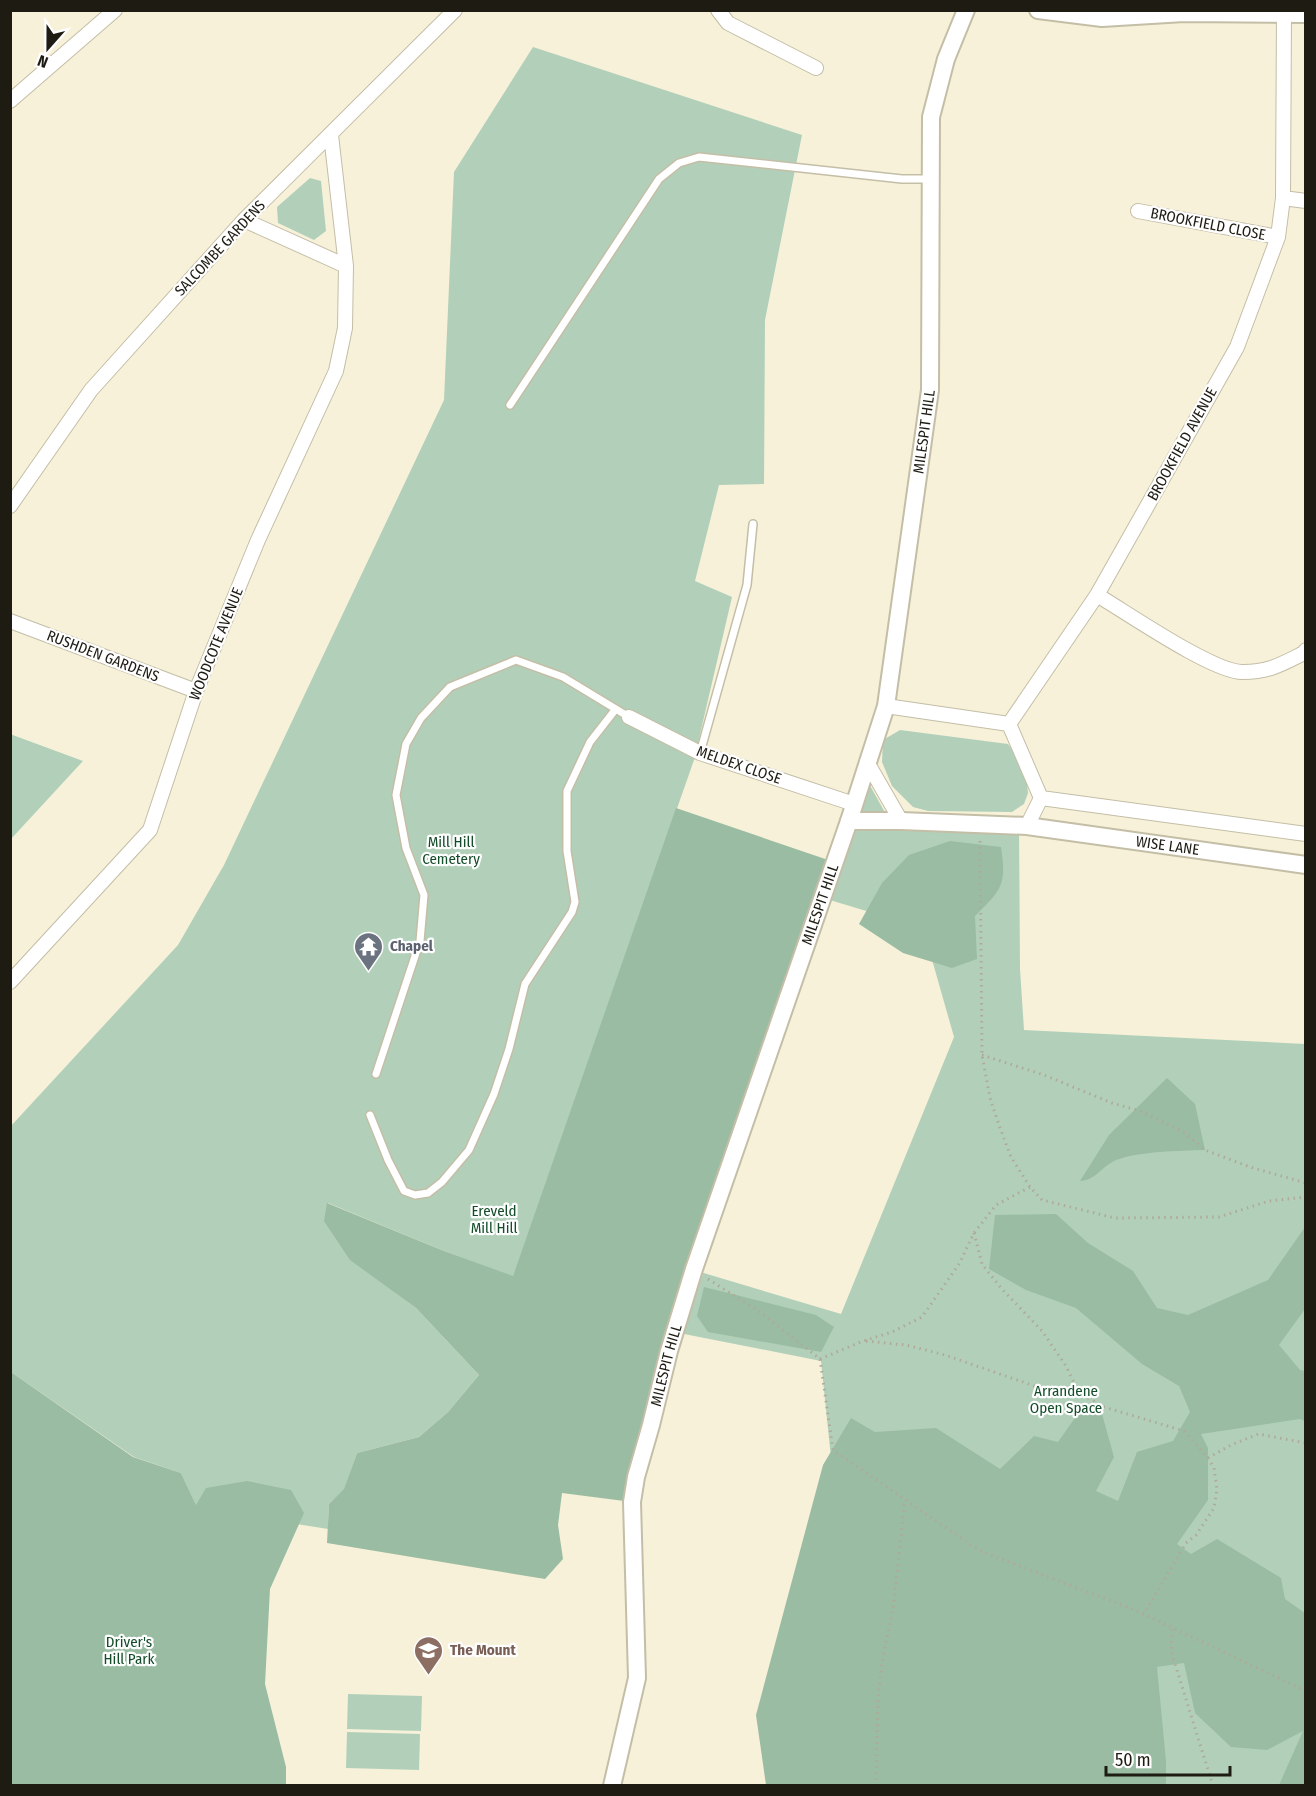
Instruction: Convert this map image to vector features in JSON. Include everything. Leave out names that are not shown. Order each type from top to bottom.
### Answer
[{"type":"street","points":[[10,101],[115,10]]},
{"type":"street","name":"SALCOMBE GARDENS","points":[[10,506],[92,390],[244,220],[455,10]]},
{"type":"street","points":[[718,10],[728,23],[816,68]]},
{"type":"street","name":"MILESPIT HILL","points":[[612,1785],[637,1678],[632,1502],[636,1477],[669,1351],[694,1269],[849,821],[885,706],[930,390],[931,117],[946,59],[966,10]]},
{"type":"street","points":[[1038,10],[1102,18],[1140,13],[1284,11],[1305,14]]},
{"type":"street","name":"BROOKFIELD AVENUE","points":[[1009,724],[1097,595],[1237,347],[1278,237],[1283,198],[1284,11]]},
{"type":"street","name":"WOODCOTE AVENUE","points":[[10,982],[150,830],[196,691],[258,540],[336,371],[345,328],[346,266],[331,135]]},
{"type":"street","points":[[1283,198],[1305,201]]},
{"type":"street","name":"BROOKFIELD CLOSE","points":[[1138,211],[1278,237]]},
{"type":"street","points":[[244,220],[346,266]]},
{"type":"street","points":[[1097,595],[1214,664],[1241,672],[1271,670],[1304,653],[1305,650]]},
{"type":"street","name":"RUSHDEN GARDENS","points":[[10,621],[196,691]]},
{"type":"street","points":[[885,706],[1009,724],[1041,798],[1028,826]]},
{"type":"street","name":"MELDEX CLOSE","points":[[628,717],[700,753],[854,804]]},
{"type":"street","points":[[867,762],[901,821]]},
{"type":"street","name":"WISE LANE","points":[[1041,798],[1305,834]]},
{"type":"street","name":"WISE LANE","points":[[849,821],[1028,826],[1305,865]]},
{"type":"lane","points":[[510,405],[659,179],[679,163],[699,158],[902,179],[931,179]]},
{"type":"lane","points":[[700,753],[747,585],[753,524]]},
{"type":"lane","points":[[376,1074],[420,941],[424,895],[406,848],[396,795],[406,744],[421,718],[450,687],[516,660],[563,677],[628,717]]},
{"type":"lane","points":[[370,1115],[398,1181],[404,1191],[416,1196],[428,1192],[442,1182],[469,1150],[494,1094],[509,1049],[525,984],[572,912],[575,902],[567,851],[567,791],[590,742],[615,710]]},
{"type":"path","points":[[980,824],[982,1055],[990,1098],[1000,1128],[1011,1157],[1030,1187],[1042,1200],[1115,1218],[1219,1217],[1269,1201],[1305,1197]]},
{"type":"path","points":[[982,1055],[1044,1075],[1112,1103],[1140,1111],[1185,1133],[1205,1150],[1250,1167],[1305,1183]]},
{"type":"path","points":[[820,1359],[892,1332],[922,1317],[959,1264],[974,1233],[996,1205],[1030,1187]]},
{"type":"path","points":[[974,1233],[982,1264],[1001,1288],[1042,1331],[1066,1366],[1077,1389],[1104,1407],[1184,1431],[1214,1468],[1218,1490],[1214,1508],[1196,1534],[1186,1543],[1143,1614]]},
{"type":"path","points":[[694,1269],[760,1312],[820,1359],[833,1450],[905,1500],[980,1551],[1143,1614],[1305,1691]]},
{"type":"path","points":[[864,1341],[906,1345],[935,1352],[1046,1390],[1085,1396]]},
{"type":"path","points":[[1208,1458],[1231,1444],[1258,1434],[1305,1443]]},
{"type":"path","points":[[876,1785],[878,1697],[893,1609],[905,1500]]},
{"type":"path","points":[[1172,1628],[1171,1651],[1213,1785]]},
{"type":"green space","name":"Mill Hill Cemetery","points":[[533,47],[802,135],[765,320],[764,484],[719,485],[695,581],[732,597],[694,760],[513,1277],[328,1203],[350,1259],[416,1308],[479,1375],[448,1412],[419,1437],[357,1453],[344,1490],[329,1504],[328,1529],[246,1516],[199,1512],[181,1473],[134,1457],[11,1372],[10,1127],[178,945],[224,865],[444,400],[454,172]]},
{"type":"green space","points":[[310,178],[321,181],[326,231],[314,240],[278,223],[277,207]]},
{"type":"green space","points":[[900,730],[1008,744],[1025,766],[1028,793],[1024,804],[1012,812],[928,811],[913,807],[892,786],[882,762],[883,740]]},
{"type":"green space","points":[[10,734],[83,761],[11,839],[10,839]]},
{"type":"green space","points":[[868,782],[887,816],[860,817]]},
{"type":"green space","points":[[676,808],[834,862],[694,1269],[632,1502],[562,1493],[558,1525],[563,1559],[545,1579],[327,1543],[329,1504],[344,1489],[357,1453],[419,1437],[448,1412],[479,1375],[416,1308],[350,1260],[324,1221],[327,1203],[444,1251],[513,1276]]},
{"type":"green space","name":"Arrandene Open Space","points":[[848,822],[1019,825],[1020,969],[1024,1030],[1305,1044],[1305,1785],[796,1785],[833,1477],[821,1361],[679,1333],[697,1271],[841,1314],[954,1037],[923,928],[823,898]]},
{"type":"green space","points":[[950,841],[1001,847],[1003,860],[1000,886],[991,900],[975,916],[977,959],[952,968],[903,953],[859,924],[882,883],[909,855]]},
{"type":"green space","points":[[1167,1078],[1195,1104],[1205,1150],[1160,1152],[1126,1157],[1111,1163],[1090,1179],[1080,1181],[1109,1135]]},
{"type":"green space","points":[[1056,1214],[1088,1243],[1133,1271],[1157,1308],[1188,1315],[1268,1280],[1305,1227],[1305,1309],[1279,1345],[1300,1370],[1305,1371],[1305,1421],[1300,1419],[1201,1434],[1208,1448],[1208,1500],[1177,1544],[1191,1554],[1217,1539],[1281,1578],[1285,1599],[1305,1613],[1305,1785],[1279,1785],[1303,1731],[1267,1750],[1231,1747],[1195,1713],[1184,1663],[1157,1667],[1166,1761],[1166,1785],[766,1785],[756,1715],[823,1465],[851,1418],[875,1432],[936,1428],[1000,1469],[1034,1436],[1058,1442],[1084,1405],[1102,1414],[1114,1457],[1096,1491],[1118,1501],[1137,1452],[1173,1441],[1190,1412],[1179,1386],[1142,1364],[1076,1308],[1026,1290],[989,1269],[995,1215]]},
{"type":"green space","points":[[704,1287],[816,1315],[834,1327],[821,1352],[708,1332],[697,1316]]},
{"type":"green space","name":"Driver's Hill Park","points":[[11,1372],[133,1457],[181,1473],[196,1505],[206,1488],[247,1481],[291,1490],[304,1513],[270,1589],[265,1684],[286,1767],[286,1785],[11,1785]]},
{"type":"green space","points":[[348,1694],[422,1696],[421,1731],[347,1729]]},
{"type":"green space","points":[[347,1732],[420,1734],[419,1770],[346,1768]]},
{"type":"place","name":"Chapel","points":[[369,972]]},
{"type":"place","name":"The Mount","points":[[429,1676]]},
{"type":"park label","name":"Ereveld Mill Hill","points":[[494,1220]]}]
